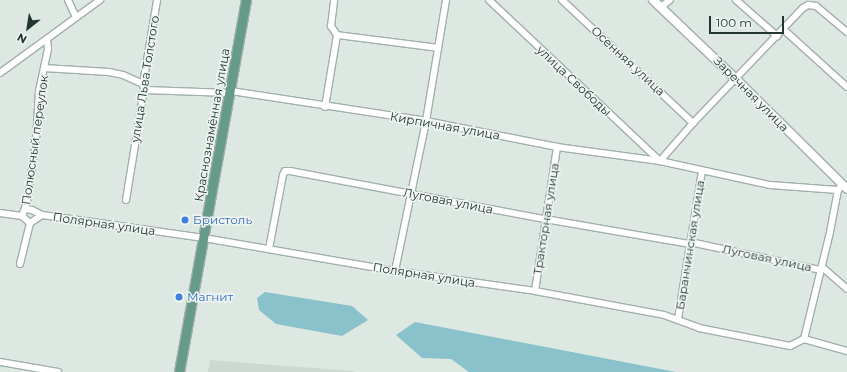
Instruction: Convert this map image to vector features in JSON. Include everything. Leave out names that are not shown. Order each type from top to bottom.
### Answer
[{"type":"main road","name":"Краснознамённая улица","points":[[179,372],[246,0]]},
{"type":"street","points":[[68,0],[76,16]]},
{"type":"street","points":[[0,73],[76,16],[100,0]]},
{"type":"street","name":"улица Льва Толстого","points":[[126,200],[157,0]]},
{"type":"street","points":[[325,107],[337,35],[331,26],[334,0]]},
{"type":"street","points":[[395,271],[409,194],[426,121],[446,0]]},
{"type":"street","name":"улица Свободы","points":[[489,0],[660,161]]},
{"type":"street","name":"Осенняя улица","points":[[562,0],[693,123]]},
{"type":"street","name":"Заречная улица","points":[[653,0],[736,79],[842,188]]},
{"type":"street","points":[[661,7],[670,0]]},
{"type":"street","points":[[736,0],[777,36]]},
{"type":"street","points":[[660,161],[693,123],[803,8],[808,5],[816,6],[847,32]]},
{"type":"street","points":[[784,29],[847,87]]},
{"type":"street","points":[[337,35],[438,48]]},
{"type":"street","name":"Полюсный переулок","points":[[22,216],[25,209],[36,141],[39,92],[48,49],[47,39]]},
{"type":"street","name":"Кирпичная улица","points":[[44,68],[109,72],[123,75],[144,87],[230,92],[426,121],[557,147],[660,161],[770,185],[804,189],[842,188]]},
{"type":"street","name":"Тракторная улица","points":[[535,291],[557,147]]},
{"type":"street","name":"Луговая улица","points":[[269,249],[285,171],[545,219],[690,243],[821,268],[847,289]]},
{"type":"street","name":"Баранчинская улица","points":[[678,319],[702,171]]},
{"type":"street","points":[[842,188],[804,339],[847,351]]},
{"type":"street","points":[[25,209],[32,210],[42,215]]},
{"type":"street","points":[[0,213],[22,216],[30,223]]},
{"type":"street","name":"Полярная улица","points":[[30,223],[42,215],[204,238],[395,271],[535,291],[664,315],[699,328],[790,346],[804,339]]},
{"type":"street","name":"Полюсный переулок","points":[[20,264],[30,223]]},
{"type":"street","points":[[0,362],[58,372]]},
{"type":"shaded area","points":[[210,360],[353,371],[355,372],[208,372]]},
{"type":"water","points":[[265,292],[352,306],[368,320],[342,336],[276,324],[259,310],[257,298]]},
{"type":"water","points":[[415,322],[676,372],[469,372],[451,359],[422,358],[396,335]]},
{"type":"place","name":"Бристоль","points":[[185,220]]},
{"type":"place","name":"Магнит","points":[[179,297]]}]
